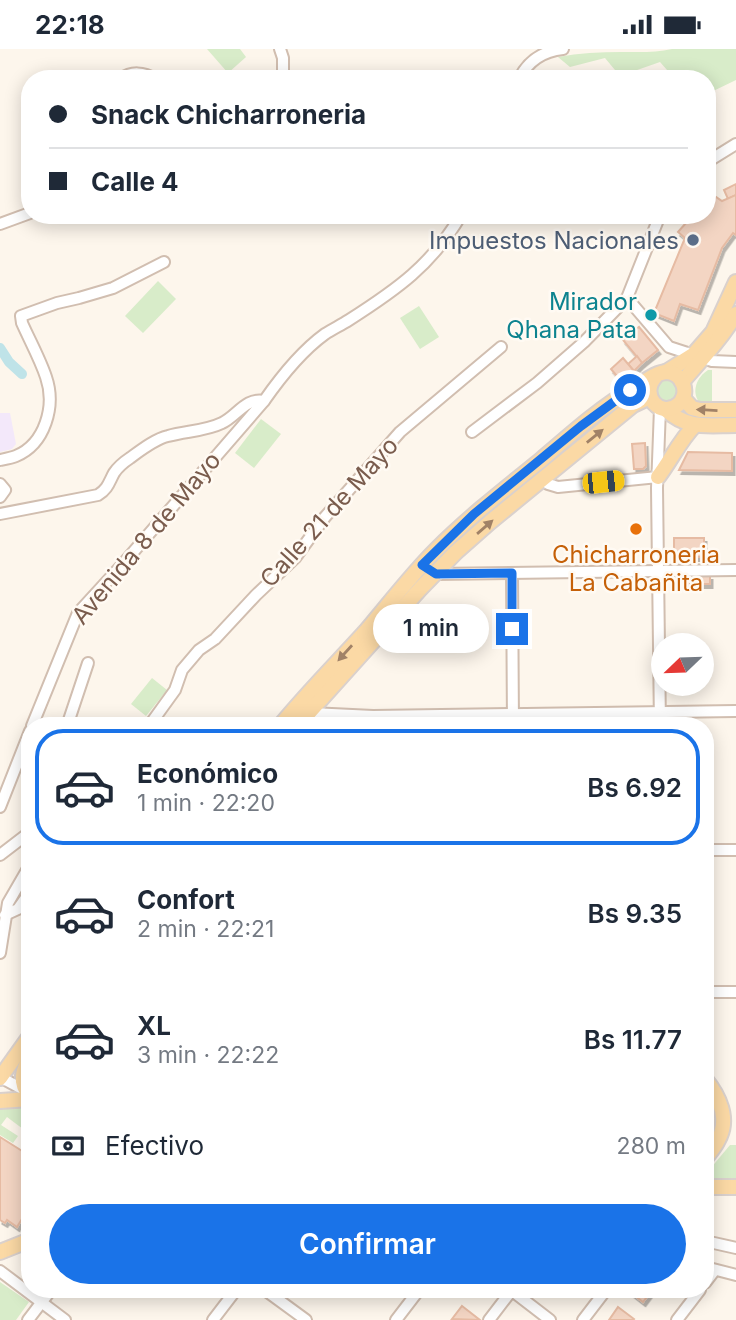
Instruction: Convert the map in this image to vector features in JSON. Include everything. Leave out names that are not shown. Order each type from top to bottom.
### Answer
[{"type":"main road","points":[[682,382],[713,332],[736,282]]},
{"type":"main road","points":[[293,717],[304,709],[429,569],[474,514],[581,426],[630,390],[699,356],[722,336],[736,314]]},
{"type":"main road","points":[[429,569],[635,403],[676,406],[683,398],[685,390],[682,382],[678,377],[661,374]]},
{"type":"main road","points":[[661,374],[649,386],[658,405],[676,419],[695,425],[736,425]]},
{"type":"main road","points":[[683,398],[692,408],[700,410],[736,410]]},
{"type":"main road","points":[[658,477],[685,434],[695,425]]},
{"type":"main road","points":[[497,496],[507,508]]},
{"type":"main road","points":[[301,717],[304,709]]},
{"type":"main road","points":[[0,1078],[21,1048]]},
{"type":"main road","points":[[714,1089],[723,1119],[723,1128],[714,1146]]},
{"type":"main road","points":[[0,1101],[21,1096]]},
{"type":"main road","points":[[723,1119],[736,1131]]},
{"type":"main road","points":[[714,1187],[736,1187]]},
{"type":"main road","points":[[0,1252],[21,1244]]},
{"type":"street","points":[[280,49],[283,70]]},
{"type":"street","points":[[524,70],[541,55],[563,49]]},
{"type":"street","points":[[716,156],[736,144]]},
{"type":"street","points":[[0,224],[21,216]]},
{"type":"street","name":"Avenida 8 de Mayo","points":[[36,717],[78,613],[319,339],[388,294],[420,269],[456,224]]},
{"type":"street","points":[[472,432],[537,383],[584,342],[627,298],[656,224]]},
{"type":"street","points":[[0,460],[26,450],[42,431],[50,408],[47,378],[21,316],[113,288],[164,263]]},
{"type":"street","points":[[627,298],[670,347],[712,361],[736,362]]},
{"type":"street","name":"Calle 21 de Mayo","points":[[156,717],[175,690],[182,670],[199,650],[215,639],[295,558],[325,517],[400,432],[501,347]]},
{"type":"street","points":[[0,514],[98,495],[107,487],[120,465],[165,436],[217,426],[251,402],[264,401]]},
{"type":"street","points":[[658,405],[659,717]]},
{"type":"street","points":[[542,479],[558,487],[658,477]]},
{"type":"street","points":[[0,484],[5,490],[0,497]]},
{"type":"street","points":[[429,569],[512,573],[736,569]]},
{"type":"street","points":[[512,573],[513,717]]},
{"type":"street","points":[[70,717],[88,663]]},
{"type":"street","points":[[304,709],[350,717]]},
{"type":"street","points":[[443,717],[513,713],[736,711]]},
{"type":"street","name":"Avenida 8 de Mayo","points":[[0,807],[21,754]]},
{"type":"street","points":[[0,855],[21,839]]},
{"type":"street","points":[[714,850],[736,850]]},
{"type":"street","points":[[0,953],[8,903],[21,881]]},
{"type":"street","points":[[5,915],[21,905]]},
{"type":"street","points":[[714,992],[736,992]]},
{"type":"street","points":[[0,1078],[21,1091]]},
{"type":"street","points":[[714,1243],[736,1248]]},
{"type":"street","points":[[714,1270],[736,1275]]},
{"type":"street","points":[[0,1271],[21,1286]]},
{"type":"street","points":[[37,1298],[65,1320]]},
{"type":"street","points":[[28,1320],[45,1298]]},
{"type":"street","points":[[213,1320],[230,1298]]},
{"type":"street","points":[[276,1298],[306,1320]]},
{"type":"street","points":[[396,1320],[413,1298]]},
{"type":"street","points":[[489,1320],[506,1298]]},
{"type":"street","points":[[522,1298],[550,1320]]},
{"type":"street","points":[[583,1320],[600,1298]]},
{"type":"street","points":[[677,1320],[694,1298]]},
{"type":"shaded area","points":[[0,413],[10,413],[16,444],[12,449],[0,452]]},
{"type":"green space","points":[[207,49],[240,49],[246,57],[231,70],[225,70]]},
{"type":"green space","points":[[672,49],[736,49],[736,80],[716,90],[716,70],[667,70],[660,62],[637,70],[615,70],[605,58],[570,67],[558,57],[590,53]]},
{"type":"green space","points":[[158,281],[176,299],[143,333],[125,316]]},
{"type":"green space","points":[[419,306],[439,337],[420,349],[400,318]]},
{"type":"green space","points":[[708,370],[712,370],[712,401],[699,402],[695,393],[696,384]]},
{"type":"green space","points":[[666,379],[674,383],[678,391],[674,399],[666,403],[658,399],[654,391],[658,383]]},
{"type":"green space","points":[[261,419],[281,434],[254,468],[235,453]]},
{"type":"green space","points":[[152,678],[167,690],[146,716],[131,704]]},
{"type":"green space","points":[[0,1107],[21,1108],[21,1128],[7,1117],[1,1125],[18,1136],[13,1143],[0,1135]]},
{"type":"green space","points":[[730,1145],[736,1145],[736,1181],[714,1181],[714,1164]]},
{"type":"green space","points":[[0,1282],[29,1302],[16,1320],[0,1320]]},
{"type":"building","points":[[736,184],[736,195],[728,199],[724,190]]},
{"type":"building","points":[[736,195],[736,235],[733,233],[722,248],[698,310],[680,304],[674,321],[654,313],[685,238],[678,232],[685,224],[716,224],[716,197],[722,201]]},
{"type":"building","points":[[639,327],[658,350],[642,363],[623,340]]},
{"type":"building","points":[[637,356],[642,363],[634,371],[628,364]]},
{"type":"building","points":[[623,358],[634,371],[621,381],[611,369]]},
{"type":"building","points":[[645,443],[646,466],[643,469],[634,469],[632,444]]},
{"type":"building","points":[[688,452],[732,453],[732,471],[679,470]]},
{"type":"building","points":[[674,538],[704,538],[704,557],[674,557]]},
{"type":"building","points":[[686,576],[710,576],[710,584],[681,584],[681,579]]},
{"type":"building","points":[[0,1137],[21,1150],[21,1220],[17,1227],[7,1220],[5,1223],[0,1220]]},
{"type":"building","points":[[462,1306],[480,1320],[452,1319]]},
{"type":"building","points":[[618,1307],[634,1319],[609,1320]]},
{"type":"waterway","points":[[0,348],[9,362],[22,374]]},
{"type":"place","name":"Impuestos Nacionales","points":[[693,240]]},
{"type":"place","name":"Mirador Qhana Pata","points":[[651,315]]},
{"type":"place","name":"Chicharroneria La Cabañita","points":[[636,529]]},
{"type":"route","points":[[512,629],[512,573],[436,574],[422,565],[474,514],[581,426],[630,390]]}]
